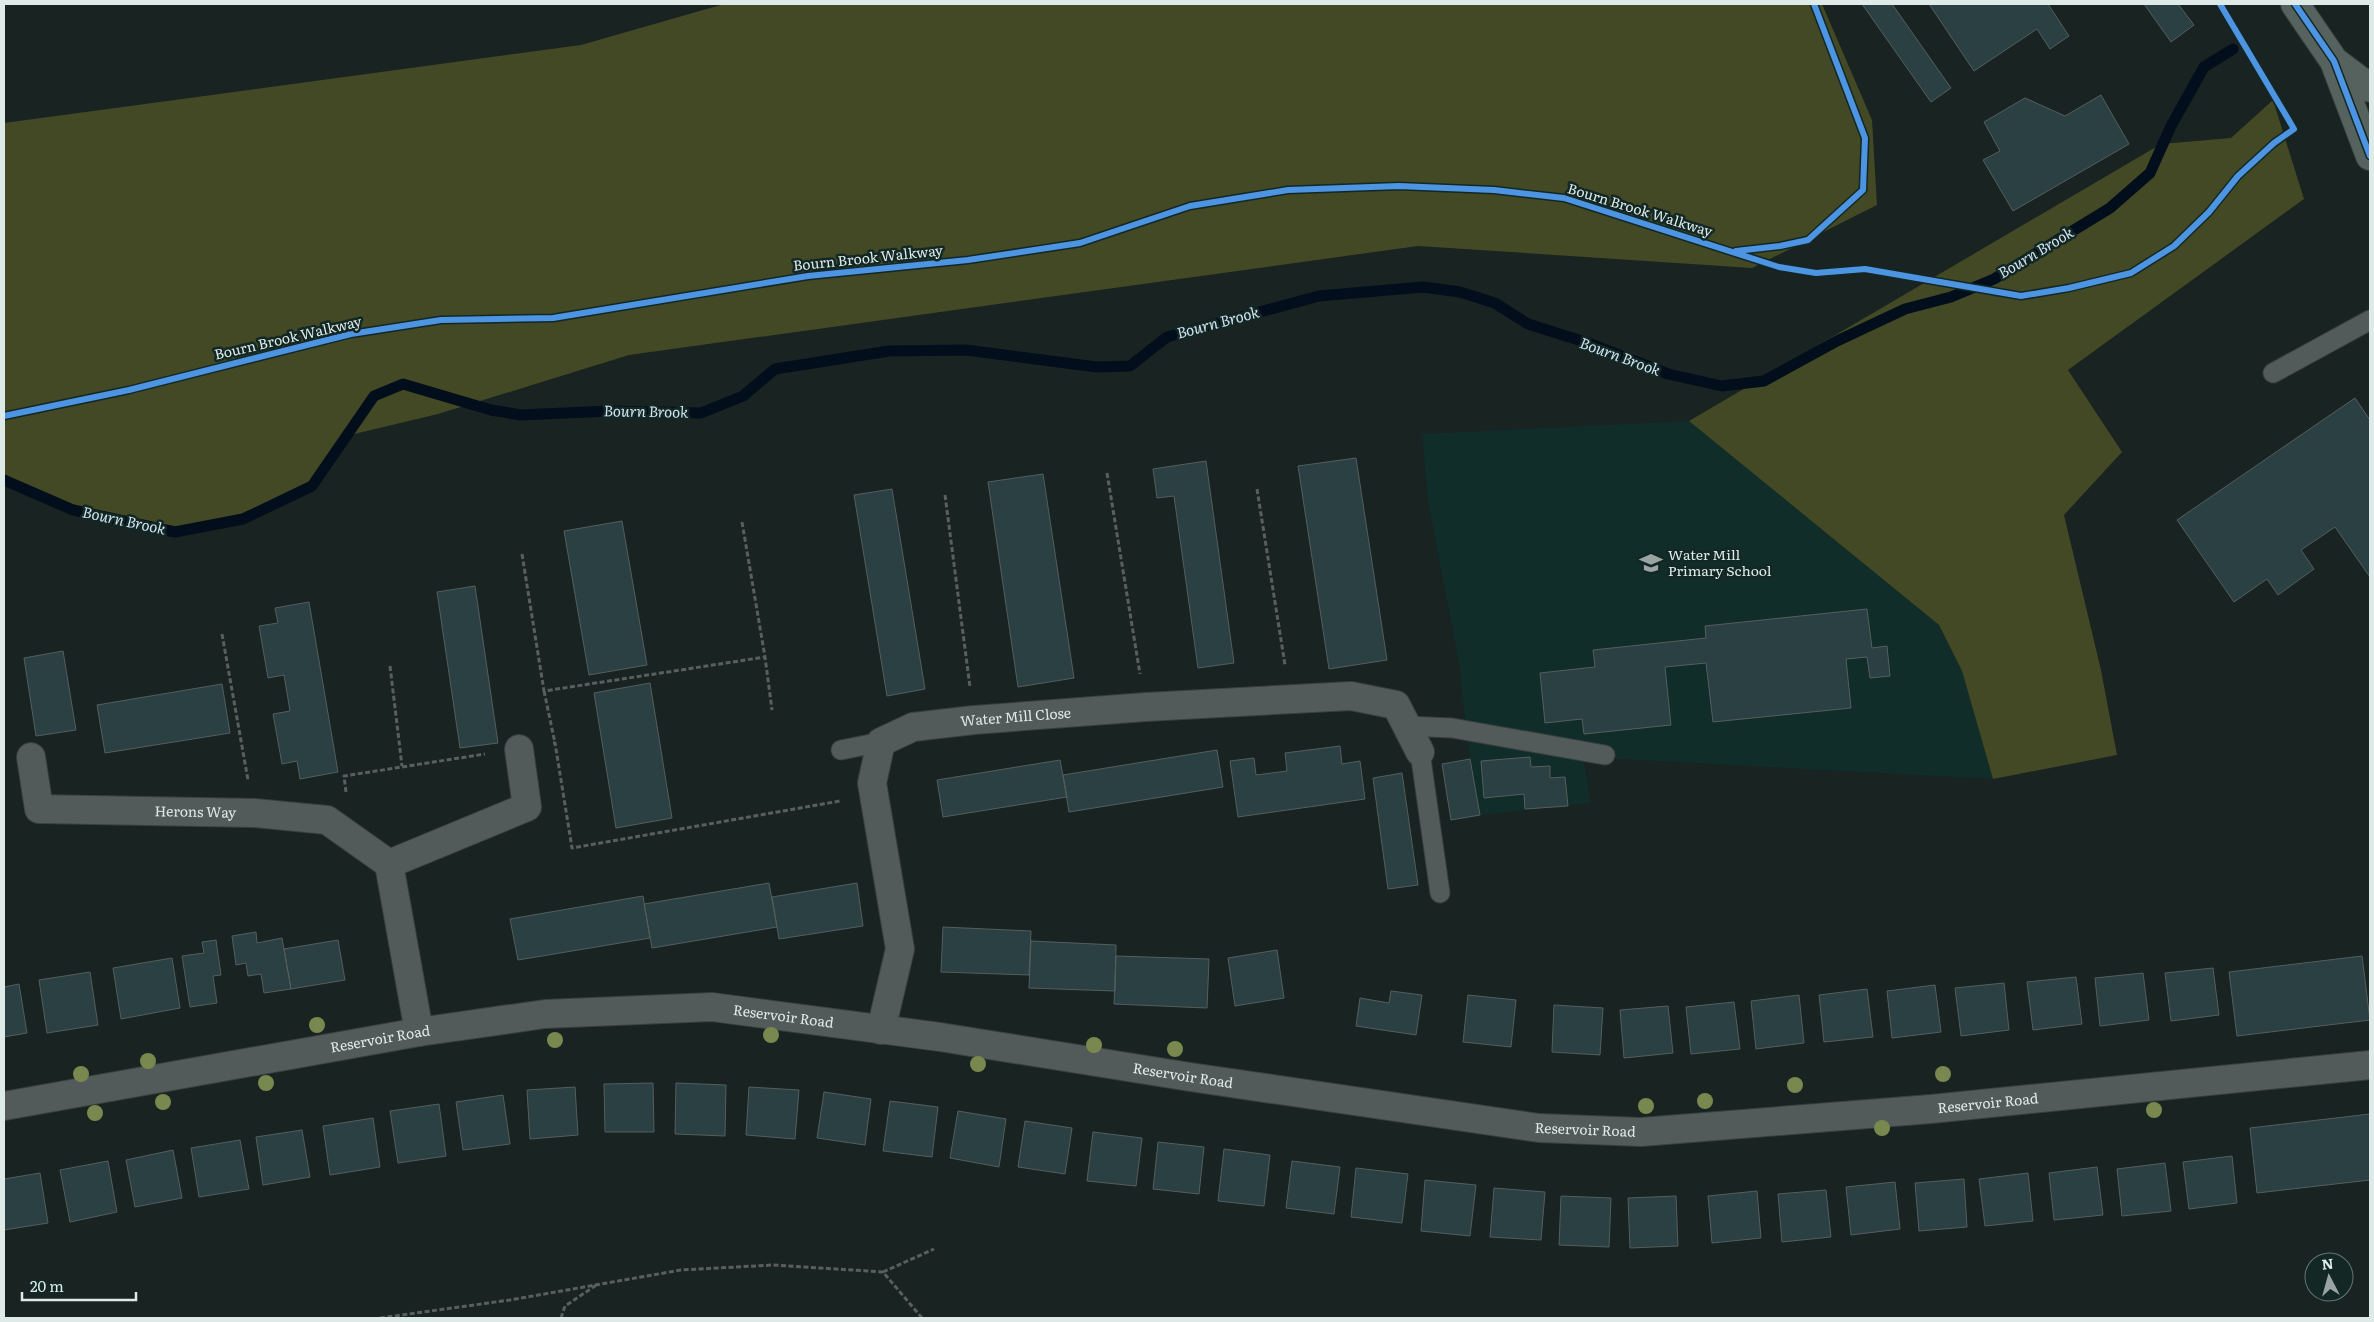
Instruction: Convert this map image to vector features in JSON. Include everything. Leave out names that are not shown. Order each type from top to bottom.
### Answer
[{"type":"main road","points":[[2295,4],[2334,61],[2370,156]]},
{"type":"main road","points":[[2334,61],[2370,88]]},
{"type":"street","name":"Water Mill Close","points":[[881,742],[913,727],[974,720],[1146,707],[1351,696],[1396,705],[1420,752]]},
{"type":"street","points":[[881,742],[872,783],[900,949],[881,1030]]},
{"type":"street","points":[[420,1032],[389,864],[527,807],[519,749]]},
{"type":"street","name":"Herons Way","points":[[31,757],[39,809],[254,813],[327,820],[389,864]]},
{"type":"street","name":"Reservoir Road","points":[[4,1106],[420,1032],[545,1014],[712,1007],[940,1037],[1190,1077],[1539,1128],[1641,1132],[1931,1109],[2370,1065]]},
{"type":"lane","points":[[2273,373],[2370,320]]},
{"type":"lane","points":[[1406,726],[1452,728],[1605,755]]},
{"type":"lane","points":[[841,750],[881,742]]},
{"type":"lane","points":[[1420,752],[1440,893]]},
{"type":"path","points":[[1107,472],[1146,707]]},
{"type":"path","points":[[1257,489],[1291,700]]},
{"type":"path","points":[[946,495],[974,720]]},
{"type":"path","points":[[742,522],[772,710]]},
{"type":"path","points":[[522,554],[544,691],[555,743]]},
{"type":"path","points":[[222,634],[254,813]]},
{"type":"path","points":[[544,691],[765,657]]},
{"type":"path","points":[[390,666],[402,766]]},
{"type":"path","points":[[351,836],[344,776],[519,749]]},
{"type":"path","points":[[572,848],[844,800]]},
{"type":"path","points":[[380,1318],[510,1300],[681,1270],[773,1265],[883,1272],[934,1249]]},
{"type":"path","points":[[883,1272],[922,1318]]},
{"type":"path","points":[[561,1318],[566,1306],[601,1283]]},
{"type":"shaded area","name":"Water Mill Primary School","points":[[1689,421],[1939,625],[1962,671],[1993,779],[1583,757],[1591,803],[1480,815],[1470,759],[1459,663],[1428,501],[1422,434]]},
{"type":"green space","points":[[724,4],[1822,4],[1872,120],[1877,205],[1752,268],[1418,246],[629,355],[438,414],[346,436],[312,486],[243,519],[175,532],[4,486],[4,123],[581,45]]},
{"type":"green space","points":[[2273,100],[2304,199],[2068,370],[2122,452],[2064,515],[2101,670],[2117,755],[1993,779],[1962,671],[1939,625],[1689,421],[2161,144],[2231,138]]},
{"type":"building","points":[[1862,4],[1892,4],[1951,88],[1931,102]]},
{"type":"building","points":[[1929,4],[2048,4],[2069,36],[2050,49],[2037,29],[1974,71]]},
{"type":"building","points":[[2144,4],[2178,4],[2194,25],[2171,42]]},
{"type":"building","points":[[2101,95],[2129,144],[2013,211],[1983,160],[2000,151],[1984,122],[2025,98],[2065,116]]},
{"type":"building","points":[[2355,398],[2370,420],[2370,577],[2335,527],[2301,550],[2314,569],[2278,595],[2267,579],[2234,602],[2177,520]]},
{"type":"building","points":[[1356,458],[1387,660],[1329,669],[1298,466]]},
{"type":"building","points":[[1206,461],[1234,663],[1198,668],[1174,496],[1157,498],[1153,469]]},
{"type":"building","points":[[1043,474],[1074,678],[1018,687],[988,482]]},
{"type":"building","points":[[892,489],[925,689],[887,696],[854,495]]},
{"type":"building","points":[[622,521],[647,665],[589,675],[564,531]]},
{"type":"building","points":[[475,586],[498,743],[460,748],[437,592]]},
{"type":"building","points":[[309,602],[338,772],[300,779],[297,761],[282,764],[273,714],[290,711],[284,675],[268,678],[259,626],[278,623],[275,608]]},
{"type":"building","points":[[1867,609],[1872,648],[1887,646],[1890,676],[1870,678],[1867,657],[1846,659],[1851,708],[1713,722],[1706,663],[1665,667],[1671,725],[1584,734],[1582,719],[1545,723],[1540,673],[1595,667],[1593,650],[1706,638],[1705,626]]},
{"type":"building","points":[[63,651],[76,730],[36,736],[24,658]]},
{"type":"building","points":[[650,683],[672,818],[616,828],[594,693]]},
{"type":"building","points":[[222,684],[230,733],[105,753],[97,705]]},
{"type":"building","points":[[1340,746],[1342,764],[1360,761],[1365,799],[1238,817],[1230,761],[1254,758],[1256,775],[1287,771],[1285,753]]},
{"type":"building","points":[[1217,750],[1223,787],[1069,812],[1063,775]]},
{"type":"building","points":[[1530,757],[1531,767],[1550,766],[1550,778],[1565,777],[1568,806],[1525,809],[1524,794],[1484,798],[1481,761]]},
{"type":"building","points":[[1470,759],[1480,815],[1451,820],[1442,764]]},
{"type":"building","points":[[1060,760],[1067,797],[943,817],[937,780]]},
{"type":"building","points":[[1402,773],[1418,885],[1388,889],[1373,778]]},
{"type":"building","points":[[769,883],[777,927],[652,948],[644,904]]},
{"type":"building","points":[[857,883],[863,926],[779,939],[772,897]]},
{"type":"building","points":[[643,896],[650,938],[518,960],[510,919]]},
{"type":"building","points":[[943,927],[1031,931],[1029,975],[941,972]]},
{"type":"building","points":[[256,932],[257,943],[282,938],[291,989],[264,993],[261,974],[248,976],[246,963],[236,965],[232,936]]},
{"type":"building","points":[[216,940],[221,975],[213,976],[217,1003],[190,1007],[182,956],[204,953],[202,942]]},
{"type":"building","points":[[338,940],[345,980],[291,989],[284,949]]},
{"type":"building","points":[[1031,941],[1116,945],[1115,991],[1029,988]]},
{"type":"building","points":[[1277,950],[1284,998],[1235,1006],[1228,958]]},
{"type":"building","points":[[1116,956],[1209,959],[1207,1008],[1114,1004]]},
{"type":"building","points":[[2362,956],[2370,1020],[2237,1036],[2229,972]]},
{"type":"building","points":[[172,958],[180,1008],[121,1019],[113,968]]},
{"type":"building","points":[[2213,968],[2219,1015],[2171,1021],[2165,973]]},
{"type":"building","points":[[90,972],[98,1025],[47,1033],[39,980]]},
{"type":"building","points":[[2143,973],[2149,1020],[2100,1026],[2095,978]]},
{"type":"building","points":[[2076,977],[2082,1024],[2033,1030],[2027,982]]},
{"type":"building","points":[[2004,983],[2009,1030],[1961,1036],[1955,988]]},
{"type":"building","points":[[19,984],[27,1033],[4,1037],[4,987]]},
{"type":"building","points":[[1935,985],[1941,1032],[1892,1038],[1887,991]]},
{"type":"building","points":[[1867,989],[1873,1037],[1824,1042],[1819,995]]},
{"type":"building","points":[[1391,991],[1422,995],[1416,1035],[1356,1026],[1360,998],[1389,1003]]},
{"type":"building","points":[[1468,995],[1516,1000],[1511,1047],[1463,1042]]},
{"type":"building","points":[[1799,995],[1804,1043],[1756,1049],[1751,1001]]},
{"type":"building","points":[[1734,1002],[1740,1049],[1691,1054],[1686,1007]]},
{"type":"building","points":[[1554,1005],[1603,1008],[1600,1055],[1552,1052]]},
{"type":"building","points":[[1668,1006],[1673,1053],[1624,1058],[1620,1010]]},
{"type":"building","points":[[653,1083],[654,1132],[605,1132],[604,1084]]},
{"type":"building","points":[[676,1083],[726,1085],[725,1136],[675,1134]]},
{"type":"building","points":[[575,1087],[578,1135],[530,1139],[527,1090]]},
{"type":"building","points":[[749,1087],[799,1090],[795,1139],[746,1135]]},
{"type":"building","points":[[824,1092],[871,1099],[865,1145],[817,1138]]},
{"type":"building","points":[[503,1095],[510,1144],[463,1150],[456,1102]]},
{"type":"building","points":[[890,1101],[938,1107],[932,1157],[883,1151]]},
{"type":"building","points":[[439,1104],[446,1156],[398,1163],[390,1111]]},
{"type":"building","points":[[958,1111],[1006,1119],[999,1167],[950,1158]]},
{"type":"building","points":[[2370,1114],[2370,1180],[2257,1193],[2250,1128]]},
{"type":"building","points":[[373,1118],[380,1167],[330,1175],[323,1126]]},
{"type":"building","points":[[1025,1121],[1072,1128],[1065,1174],[1018,1167]]},
{"type":"building","points":[[302,1130],[310,1177],[263,1185],[256,1137]]},
{"type":"building","points":[[1093,1132],[1142,1138],[1136,1186],[1087,1181]]},
{"type":"building","points":[[240,1140],[249,1189],[199,1197],[191,1148]]},
{"type":"building","points":[[1158,1142],[1204,1147],[1199,1194],[1153,1189]]},
{"type":"building","points":[[1224,1149],[1270,1155],[1264,1206],[1218,1201]]},
{"type":"building","points":[[173,1150],[182,1198],[135,1207],[126,1160]]},
{"type":"building","points":[[2232,1156],[2237,1203],[2189,1209],[2183,1162]]},
{"type":"building","points":[[108,1161],[117,1212],[70,1222],[60,1170]]},
{"type":"building","points":[[1292,1161],[1340,1167],[1334,1214],[1286,1208]]},
{"type":"building","points":[[2165,1163],[2171,1211],[2122,1216],[2117,1169]]},
{"type":"building","points":[[2097,1167],[2103,1215],[2054,1220],[2049,1173]]},
{"type":"building","points":[[1356,1168],[1408,1174],[1402,1223],[1351,1217]]},
{"type":"building","points":[[40,1173],[48,1223],[4,1230],[4,1179]]},
{"type":"building","points":[[2028,1173],[2033,1221],[1985,1226],[1979,1179]]},
{"type":"building","points":[[1964,1179],[1967,1227],[1919,1231],[1915,1183]]},
{"type":"building","points":[[1425,1180],[1476,1185],[1470,1236],[1421,1231]]},
{"type":"building","points":[[1895,1182],[1900,1229],[1851,1235],[1846,1187]]},
{"type":"building","points":[[1494,1188],[1545,1192],[1541,1240],[1490,1237]]},
{"type":"building","points":[[1826,1190],[1831,1237],[1782,1242],[1778,1194]]},
{"type":"building","points":[[1757,1191],[1761,1238],[1712,1243],[1708,1196]]},
{"type":"building","points":[[1561,1196],[1611,1198],[1609,1247],[1559,1245]]},
{"type":"building","points":[[1676,1196],[1678,1246],[1630,1248],[1628,1198]]},
{"type":"waterway","name":"Bourn Brook","points":[[4,480],[73,510],[175,532],[243,519],[312,486],[374,396],[403,384],[491,410],[521,415],[609,411],[701,413],[743,396],[775,369],[889,351],[966,350],[1097,367],[1130,366],[1167,337],[1319,296],[1423,287],[1460,292],[1495,303],[1528,324],[1585,342],[1668,374],[1722,386],[1764,381],[1837,341],[1905,309],[1951,297],[1994,279],[2110,208],[2150,173],[2171,126],[2204,67],[2233,49]]},
{"type":"cycle path","points":[[1736,251],[1780,246],[1808,240],[1863,190],[1865,138],[1814,4]]},
{"type":"cycle path","name":"Bourn Brook Walkway","points":[[4,416],[129,390],[351,334],[441,320],[553,318],[808,276],[968,260],[1080,243],[1190,206],[1288,190],[1399,186],[1494,190],[1564,198],[1779,267],[1816,273],[1865,269],[2021,296],[2069,288],[2131,273],[2174,246],[2209,212],[2238,176],[2274,143],[2294,129],[2220,4]]},
{"type":"cycle path","points":[[2295,4],[2334,61],[2370,156]]},
{"type":"place","name":"Water Mill Primary School","points":[[1651,563]]}]
